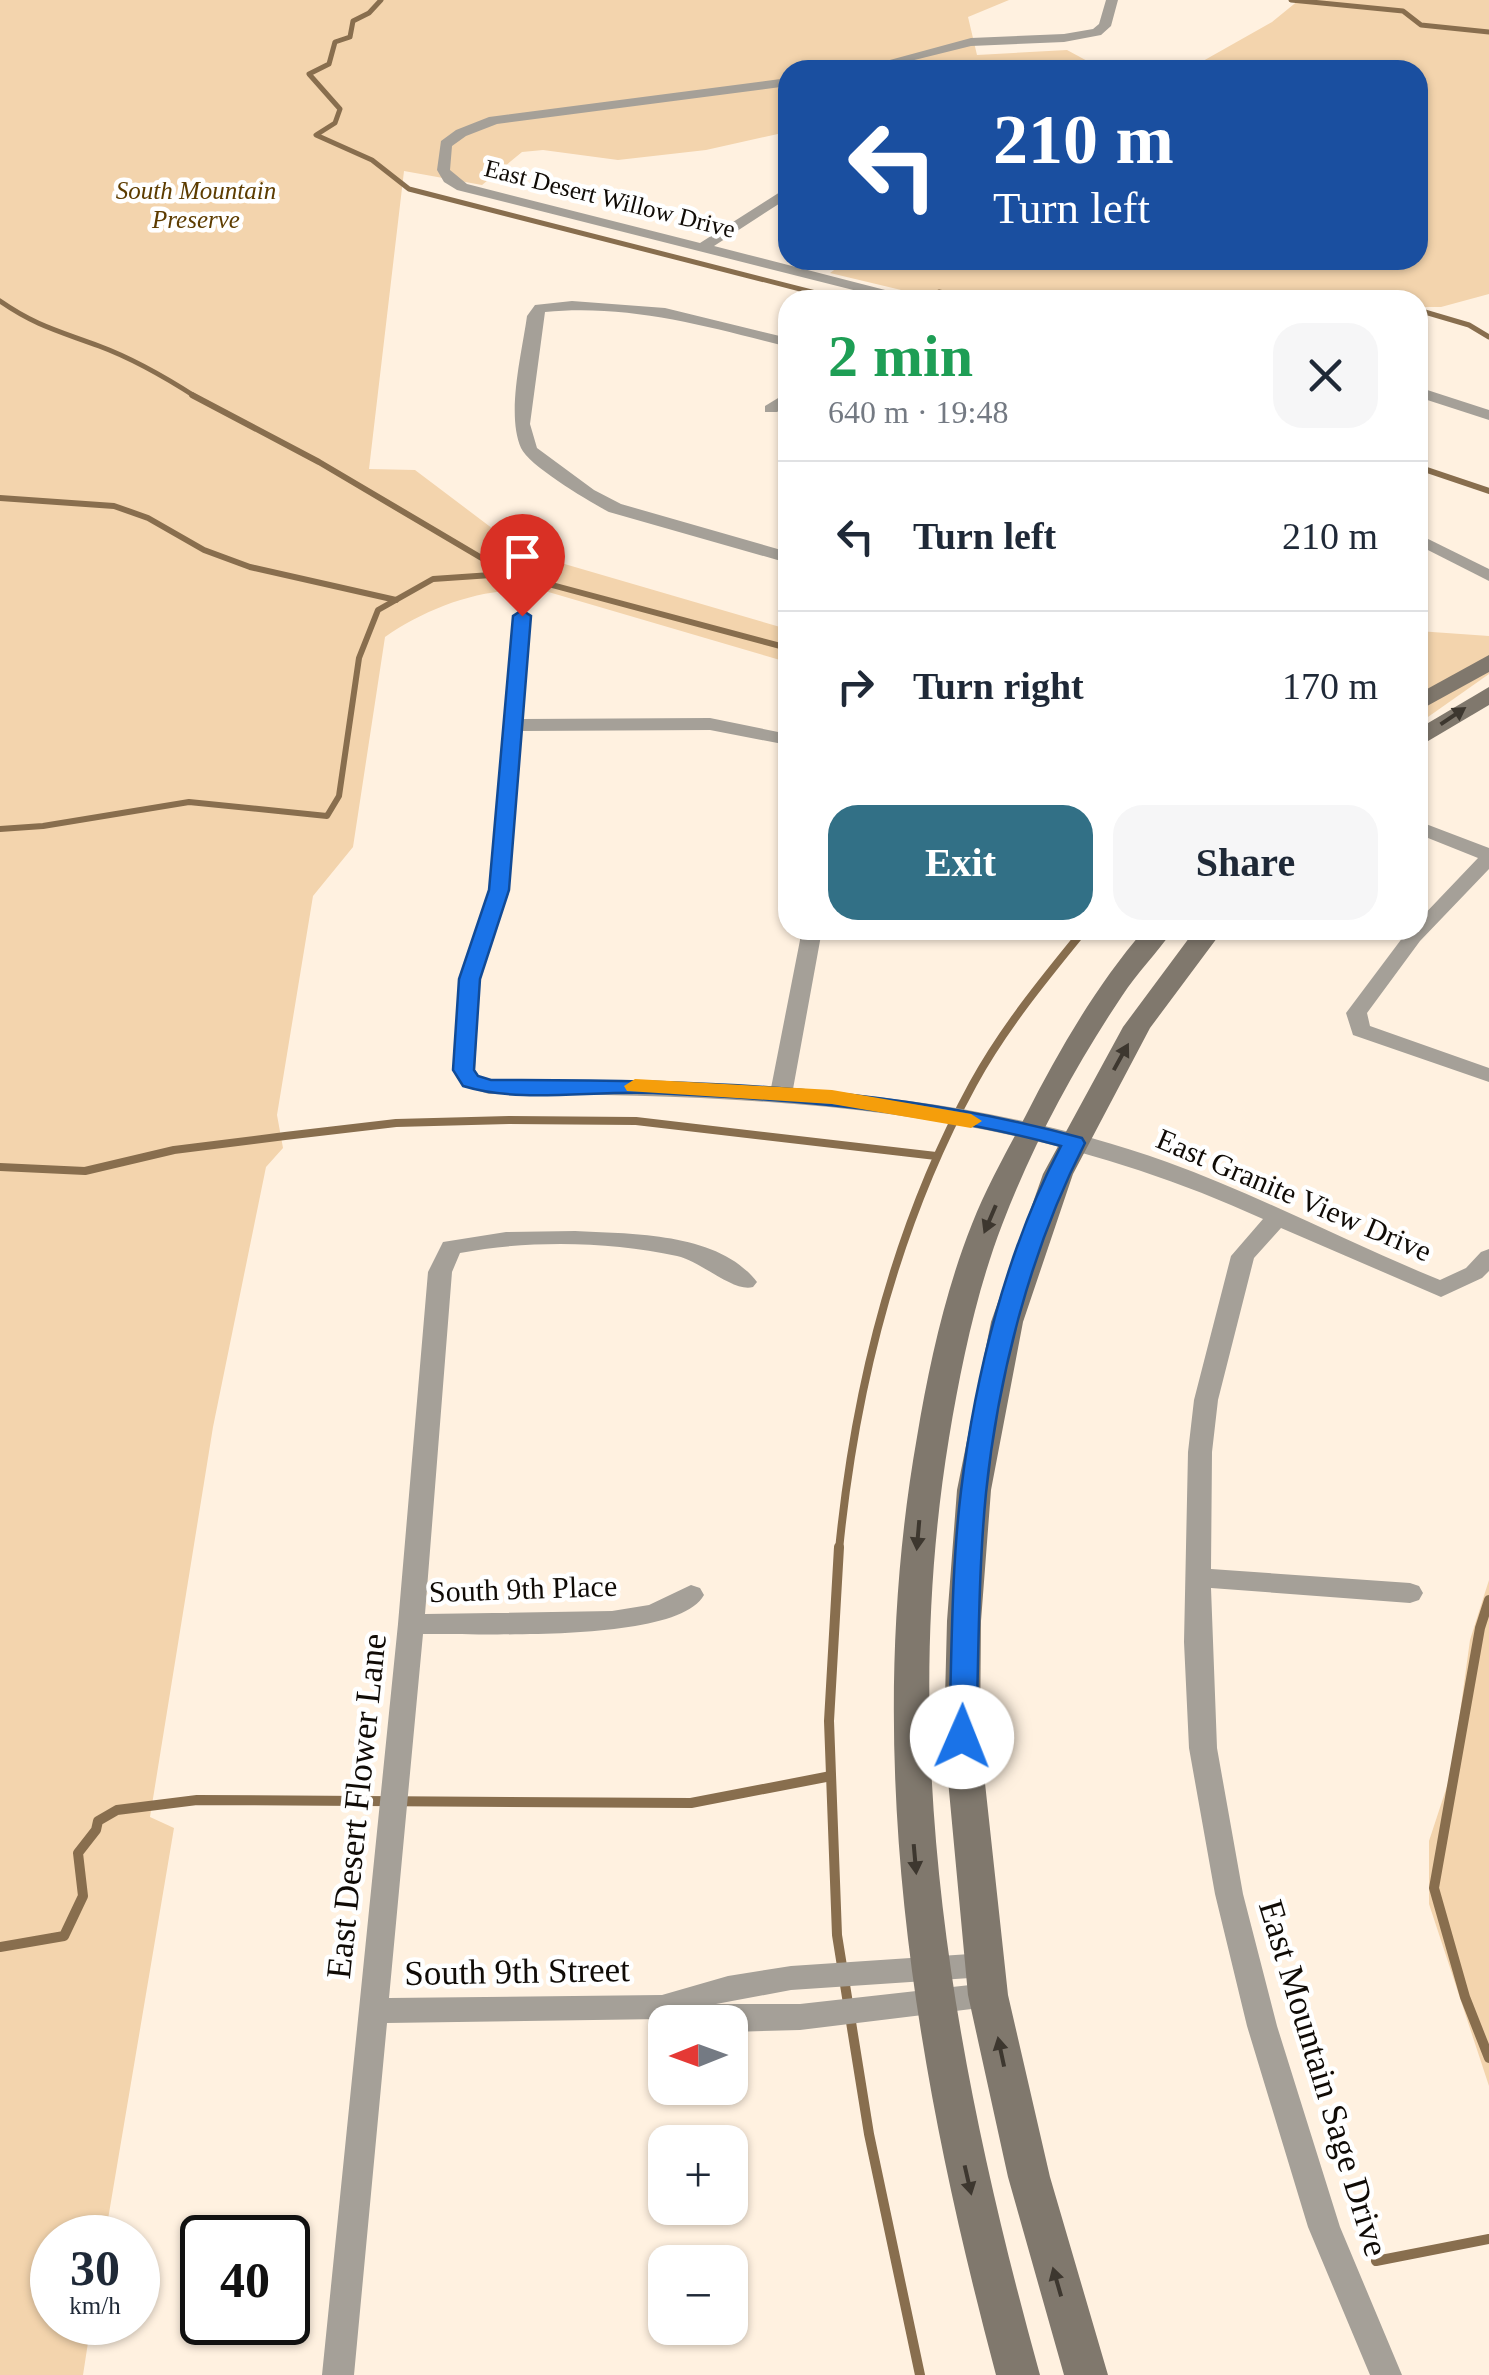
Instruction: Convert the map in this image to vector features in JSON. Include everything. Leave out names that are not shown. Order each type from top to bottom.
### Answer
[{"type":"street","points":[[899,60],[971,42],[1064,38],[1097,32],[1105,26],[1112,0]]},
{"type":"street","name":"East Desert Willow Drive","points":[[778,83],[494,120],[461,132],[446,144],[442,172],[462,188],[778,266]]},
{"type":"street","points":[[703,247],[778,197]]},
{"type":"street","name":"East Desert Willow Drive","points":[[794,270],[873,290]]},
{"type":"street","points":[[778,340],[656,309],[603,305],[540,308],[534,316],[522,424],[530,450],[588,494],[614,508],[778,555]]},
{"type":"street","points":[[1428,395],[1489,414]]},
{"type":"street","points":[[771,409],[778,404]]},
{"type":"street","points":[[1428,544],[1489,576]]},
{"type":"street","points":[[522,616],[514,725],[710,724],[778,738]]},
{"type":"street","points":[[1428,698],[1489,662]]},
{"type":"street","points":[[1428,734],[1489,694]]},
{"type":"street","name":"East Granite View Drive","points":[[514,725],[499,890],[470,979],[464,1070],[470,1081],[490,1087],[648,1086],[782,1093],[922,1112],[1032,1131],[1154,1165],[1442,1289],[1474,1273],[1489,1257]]},
{"type":"street","points":[[1428,831],[1489,856],[1428,921]]},
{"type":"street","points":[[782,1093],[810,940]]},
{"type":"street","points":[[1018,2375],[953,2120],[930,1986],[914,1857],[908,1741],[910,1628],[930,1447],[957,1319],[987,1224],[1082,1038],[1152,940]]},
{"type":"street","points":[[1086,2375],[1029,2178],[987,1980],[962,1737],[964,1622],[980,1455],[1007,1322],[1038,1225],[1074,1143],[1137,1027],[1202,940]]},
{"type":"street","points":[[1411,940],[1356,1012],[1360,1030],[1489,1076]]},
{"type":"street","name":"East Mountain Sage Drive","points":[[1278,1216],[1243,1256],[1206,1400],[1200,1452],[1197,1642],[1203,1748],[1228,1894],[1262,2026],[1324,2227],[1386,2375]]},
{"type":"street","name":"East Desert Flower Lane","points":[[338,2375],[411,1624],[440,1272],[451,1247],[478,1240],[638,1241],[702,1254],[745,1282]]},
{"type":"street","points":[[930,1447],[980,1455]]},
{"type":"street","points":[[1199,1578],[1410,1592]]},
{"type":"street","name":"South 9th Place","points":[[411,1624],[612,1622],[654,1614],[691,1595]]},
{"type":"street","name":"South 9th Street","points":[[670,2005],[776,1980],[862,1974],[930,1986],[987,1980]]},
{"type":"street","points":[[767,2018],[776,1980]]},
{"type":"street","name":"South 9th Street","points":[[748,2019],[876,2010],[930,1986]]},
{"type":"street","name":"South 9th Street","points":[[373,2011],[648,2007]]},
{"type":"green space","name":"South Mountain Preserve","points":[[0,0],[1009,0],[968,17],[977,55],[1067,50],[1086,60],[778,60],[778,134],[706,150],[618,160],[543,150],[522,152],[482,185],[404,171],[369,469],[415,470],[517,547],[544,558],[778,626],[778,659],[545,591],[503,591],[461,600],[422,615],[385,637],[353,847],[313,896],[277,1115],[283,1148],[266,1167],[213,1427],[150,1817],[174,1828],[109,2215],[30,2215],[30,2345],[88,2345],[83,2375],[0,2375]]},
{"type":"green space","points":[[1299,0],[1489,0],[1489,294],[1428,307],[1428,290],[901,290],[830,273],[1428,270],[1428,60],[1205,60],[1272,22]]},
{"type":"green space","points":[[1428,632],[1489,636],[1489,674],[1428,717]]},
{"type":"green space","points":[[1489,1580],[1489,2086],[1429,1904],[1429,1841],[1452,1771],[1470,1640]]},
{"type":"waterway","points":[[381,0],[369,13],[353,21],[350,37],[335,42],[329,64],[309,74],[340,109],[335,123],[316,135],[372,160],[409,189],[804,290]]},
{"type":"waterway","points":[[1291,0],[1403,11],[1421,25],[1489,32]]},
{"type":"waterway","points":[[0,301],[37,322],[137,363],[196,397]]},
{"type":"waterway","points":[[1428,313],[1469,325],[1489,337]]},
{"type":"waterway","points":[[192,395],[319,462],[507,573],[778,645]]},
{"type":"waterway","points":[[1428,470],[1489,491]]},
{"type":"waterway","points":[[0,498],[114,506],[148,518],[204,550],[250,567],[396,600]]},
{"type":"waterway","points":[[396,600],[433,579],[506,574]]},
{"type":"waterway","points":[[0,829],[43,826],[189,802],[327,816],[339,796],[359,658],[378,610],[396,600]]},
{"type":"waterway","points":[[839,1550],[868,1369],[882,1310],[921,1195],[945,1139],[997,1044],[1076,940]]},
{"type":"waterway","points":[[0,1167],[85,1171],[174,1150],[285,1136],[396,1123],[509,1120],[636,1121],[936,1156]]},
{"type":"waterway","points":[[839,1547],[829,1721],[837,1935],[869,2134],[920,2375]]},
{"type":"waterway","points":[[1489,1600],[1480,1628],[1434,1888],[1465,1997],[1489,2058]]},
{"type":"waterway","points":[[0,1947],[64,1936],[83,1896],[78,1853],[96,1830],[98,1821],[117,1810],[197,1800],[691,1803],[831,1776]]},
{"type":"waterway","points":[[1376,2261],[1489,2239]]},
{"type":"slow traffic","points":[[635,1086],[832,1097],[971,1121]]},
{"type":"route","points":[[522,616],[499,890],[470,979],[464,1070],[470,1081],[490,1087],[720,1088],[832,1097],[1032,1131],[1074,1143],[1038,1225],[1007,1322],[987,1412],[974,1490],[964,1622],[962,1737]]}]
